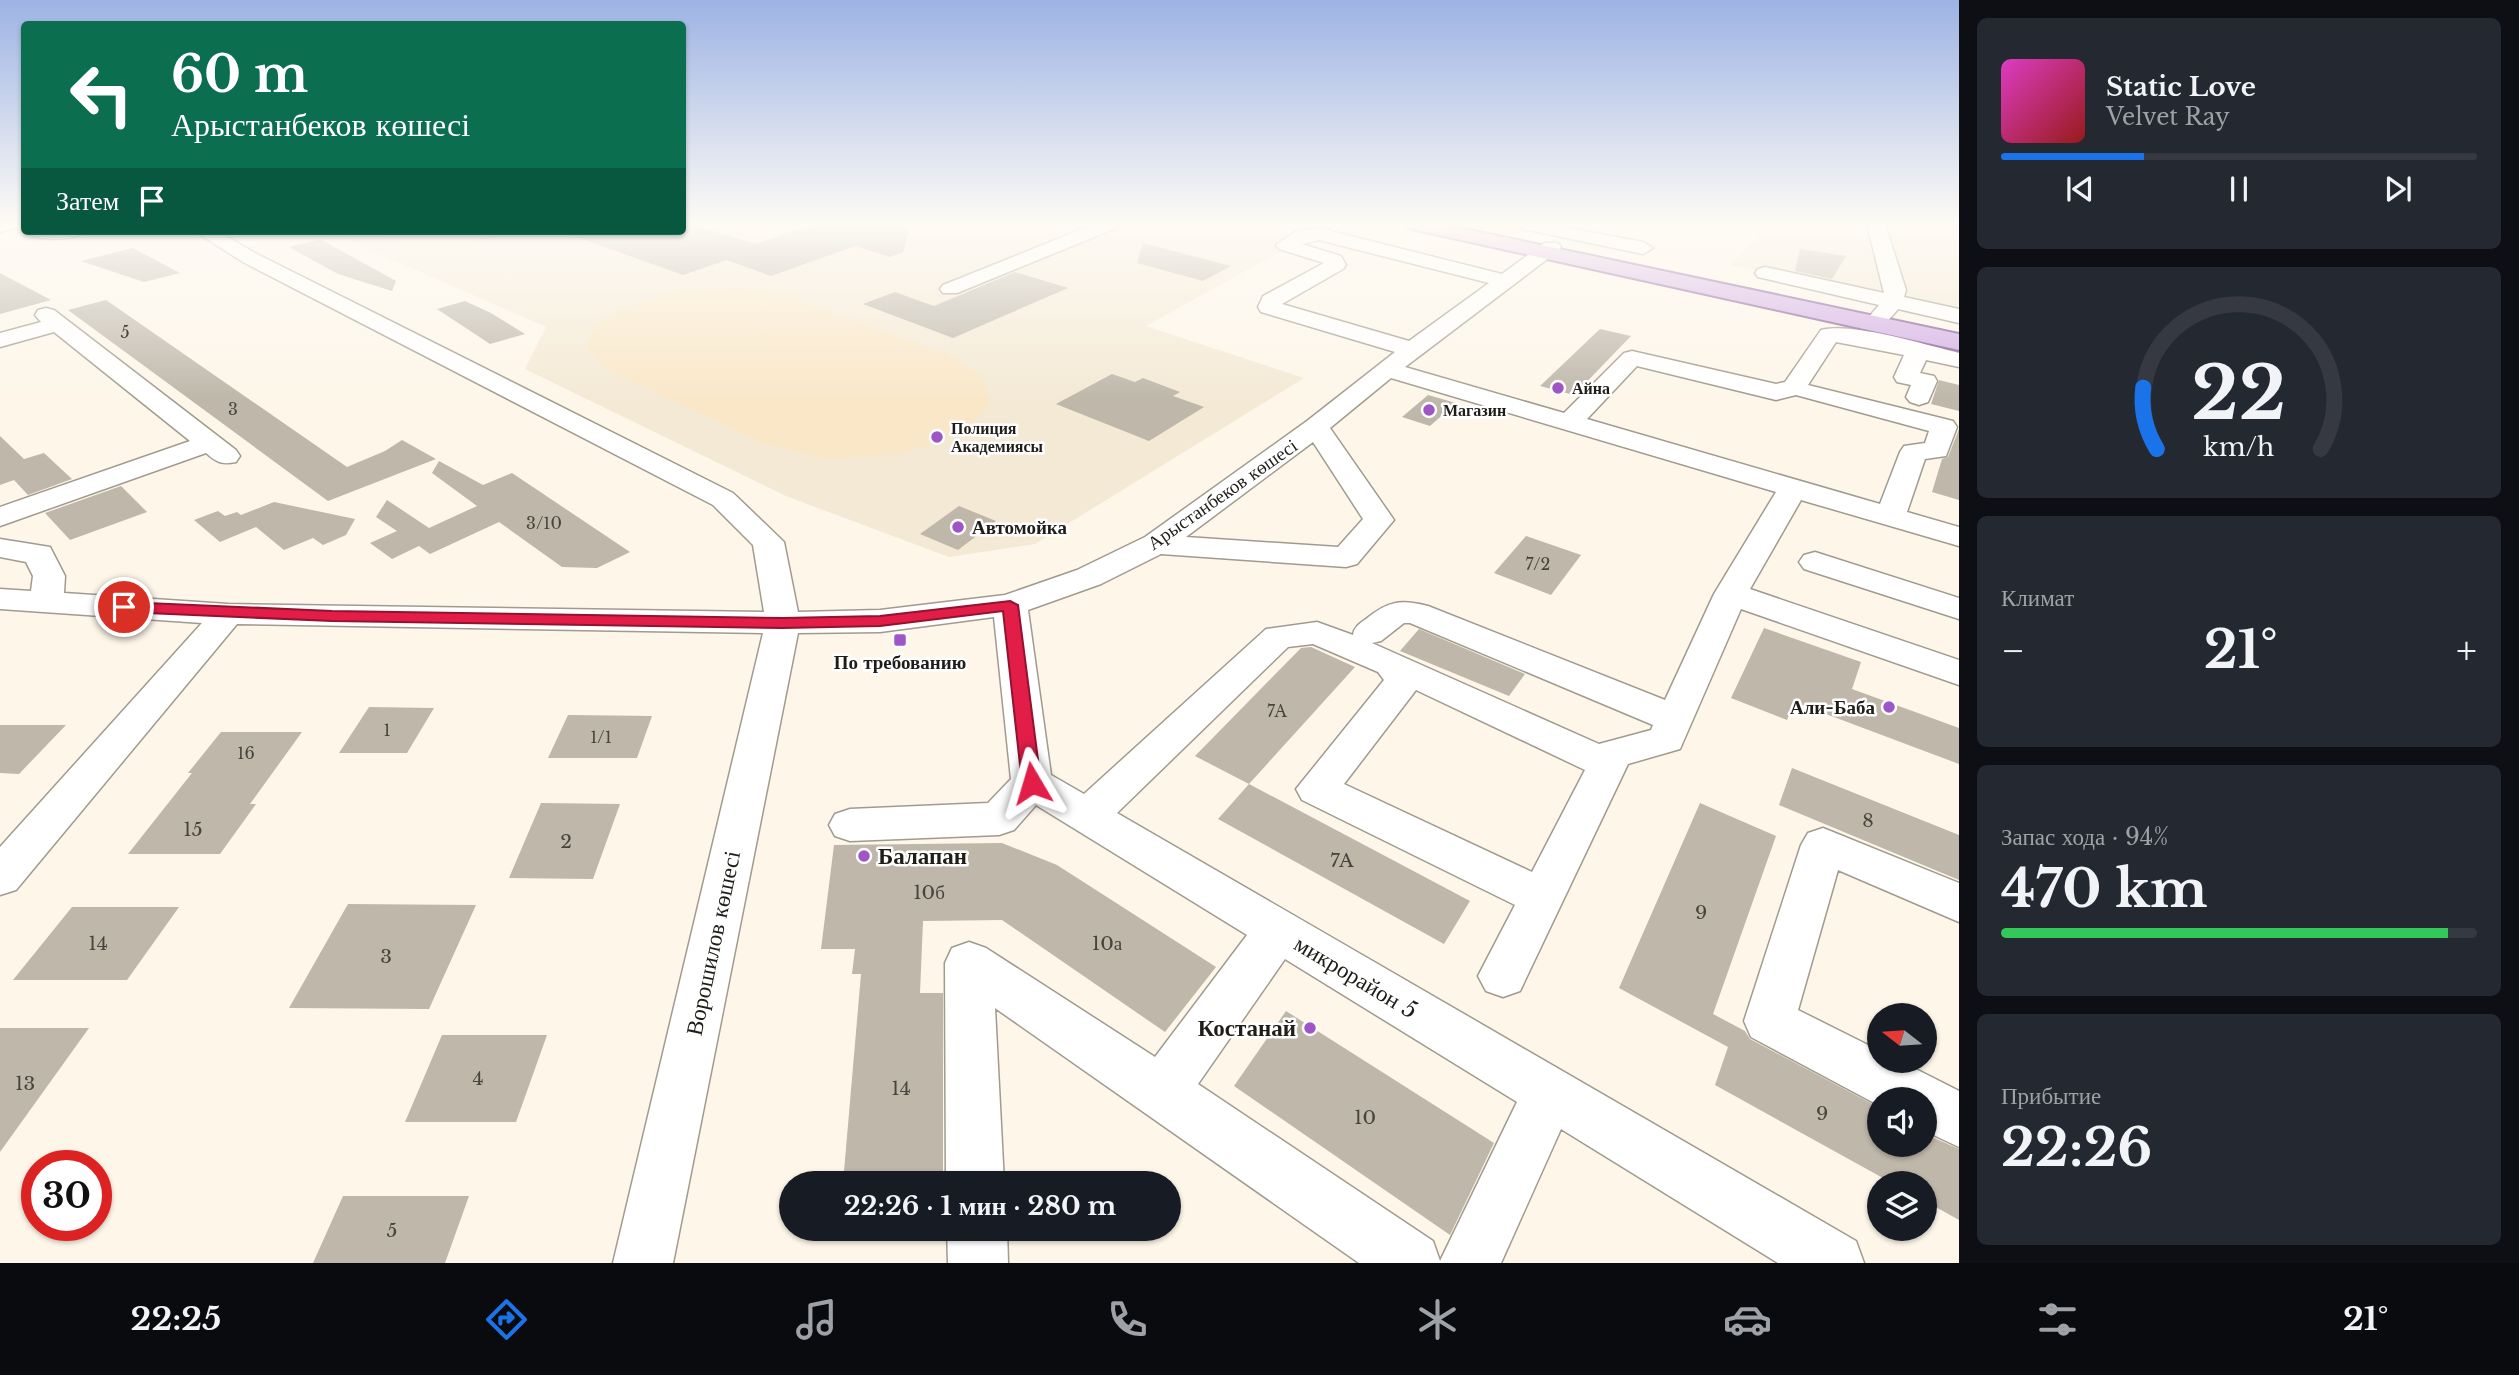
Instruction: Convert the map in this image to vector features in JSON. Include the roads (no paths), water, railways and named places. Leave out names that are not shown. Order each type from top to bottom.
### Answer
[{"type":"main road","points":[[1723,283],[1883,314],[1959,335]]},
{"type":"main road","points":[[1883,314],[1959,342]]},
{"type":"street","points":[[299,283],[723,499],[768,542],[783,623]]},
{"type":"street","points":[[950,289],[965,283]]},
{"type":"street","points":[[1304,283],[1271,302],[1269,307],[1413,350]]},
{"type":"street","name":"Арыстанбеков көшесі","points":[[0,599],[228,614],[783,623],[880,621],[1010,605],[1088,577],[1156,544],[1316,427],[1387,369],[1503,283]]},
{"type":"street","points":[[1791,283],[1883,314],[1959,316]]},
{"type":"street","points":[[1883,314],[1895,290],[1893,283]]},
{"type":"street","points":[[0,340],[52,320],[218,450],[0,517]]},
{"type":"street","points":[[1569,423],[1632,358],[1776,392],[1794,388],[1829,335],[1856,337],[1959,360]]},
{"type":"street","points":[[1916,406],[1925,381],[1906,377],[1918,351]]},
{"type":"street","points":[[1387,369],[1959,537]]},
{"type":"street","points":[[1806,392],[1916,406],[1944,427],[1936,450],[1914,452],[1890,516]]},
{"type":"street","points":[[1156,544],[1346,556],[1379,520],[1316,427]]},
{"type":"street","points":[[1503,976],[1613,754],[1666,739],[1731,594],[1793,488]]},
{"type":"street","points":[[0,548],[39,554],[49,576],[46,602]]},
{"type":"street","points":[[1815,562],[1959,608]]},
{"type":"street","points":[[1731,594],[1959,673]]},
{"type":"street","points":[[850,825],[999,819],[1032,783],[1010,605]]},
{"type":"street","points":[[1380,648],[1396,612],[1416,612],[1675,719]]},
{"type":"street","points":[[0,877],[228,614]]},
{"type":"street","name":"Ворошилов көшесі","points":[[643,1263],[783,623]]},
{"type":"street","points":[[1088,816],[1278,637],[1317,633],[1380,648],[1608,764]]},
{"type":"street","points":[[1380,648],[1403,681],[1317,789],[1542,897]]},
{"type":"street","name":"микрорайон 5","points":[[1032,783],[1550,1093],[1811,1257]]},
{"type":"street","points":[[1896,1087],[1769,1021],[1823,845],[1959,903]]},
{"type":"street","points":[[1162,1091],[1278,930]]},
{"type":"street","points":[[975,1171],[969,963],[1162,1091],[1411,1263]]},
{"type":"street","points":[[1470,1263],[1550,1093]]},
{"type":"street","points":[[1937,1108],[1959,1120]]},
{"type":"street","points":[[977,1241],[978,1263]]},
{"type":"place","name":"Айна","points":[[1558,388]]},
{"type":"place","name":"Магазин","points":[[1429,410]]},
{"type":"place","name":"Полиция Академиясы","points":[[937,437]]},
{"type":"place","name":"Автомойка","points":[[958,527]]},
{"type":"place","name":"По требованию","points":[[900,640]]},
{"type":"place","name":"Али-Баба","points":[[1889,707]]},
{"type":"place","name":"Балапан","points":[[864,856]]},
{"type":"place","name":"Костанай","points":[[1310,1028]]}]
